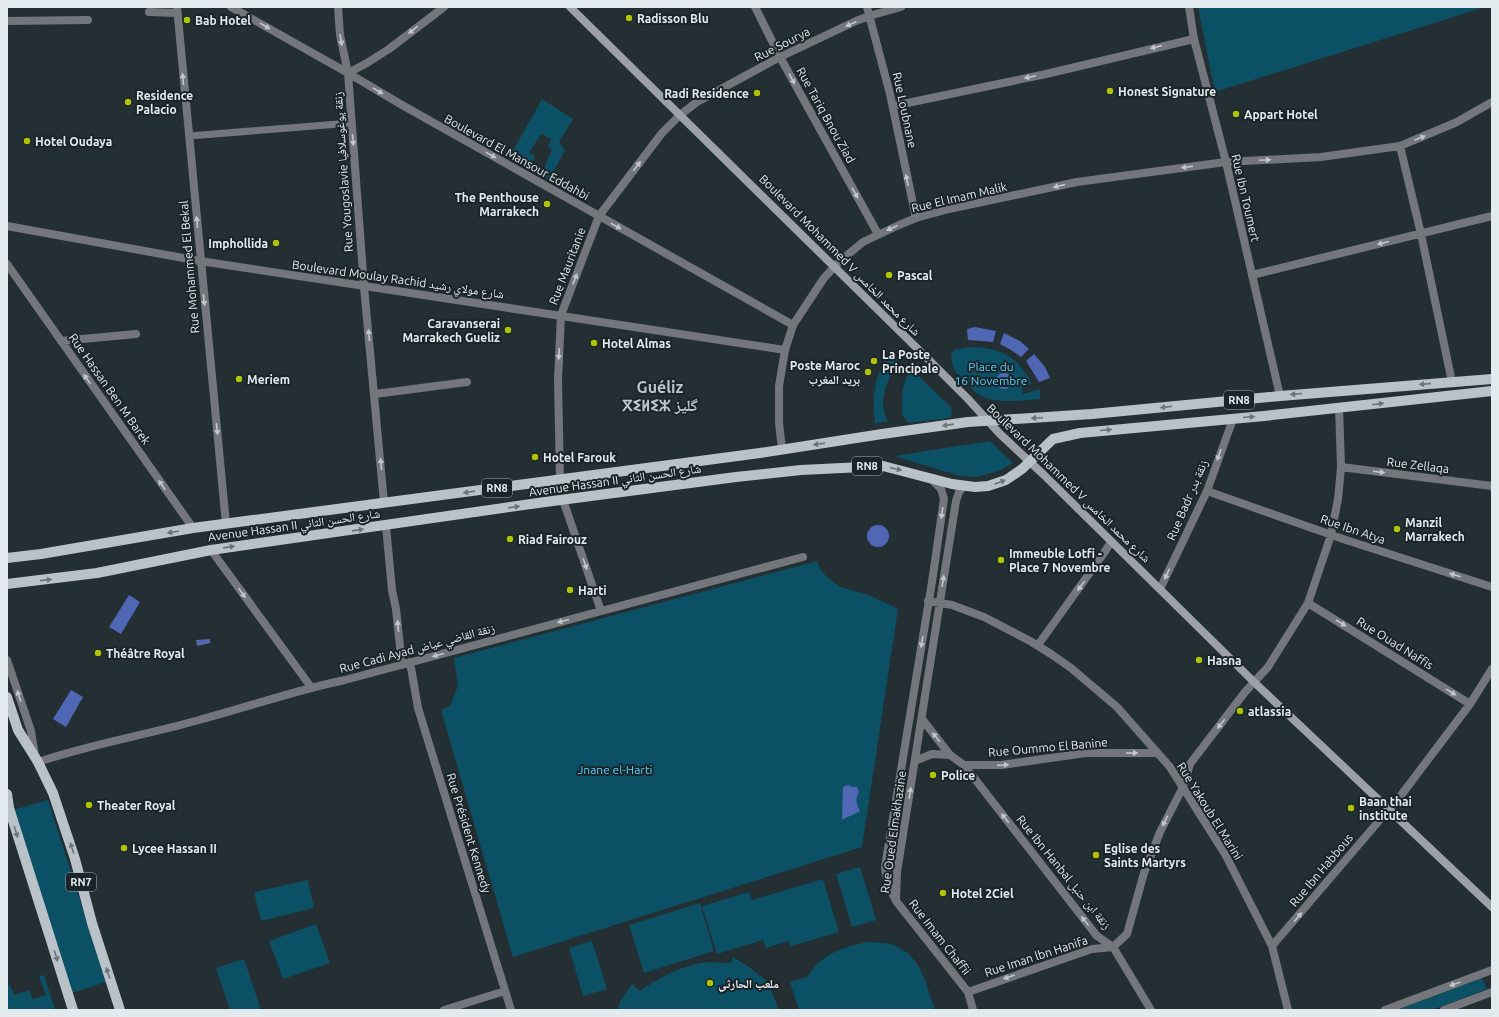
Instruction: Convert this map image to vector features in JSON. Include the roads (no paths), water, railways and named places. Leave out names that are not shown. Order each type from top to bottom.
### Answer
[{"type":"main road","name":"Boulevard Mohammed V شارع محمد الخامس","points":[[570,7],[835,267],[968,399],[987,421],[1110,542],[1255,683],[1491,907]]},
{"type":"main road","name":"RN8","points":[[987,421],[1092,414],[1280,396],[1492,379]]},
{"type":"main road","name":"RN8","points":[[1030,462],[1053,439],[1080,433],[1233,419],[1492,391]]},
{"type":"main road","name":"Avenue Hassan II شارع الحسن الثاني","points":[[7,558],[41,554],[193,528],[838,442],[911,429],[987,421]]},
{"type":"main road","name":"Avenue Hassan II شارع الحسن الثاني","points":[[7,584],[98,573],[211,550],[736,477],[822,468],[883,466],[952,484],[975,487],[998,483],[1019,471],[1030,462]]},
{"type":"main road","name":"RN7","points":[[7,697],[18,730],[53,793],[75,859],[92,923],[120,1010]]},
{"type":"main road","points":[[7,794],[9,808],[73,1010]]},
{"type":"street","name":"Boulevard El Mansour Eddahbi","points":[[231,7],[402,105],[794,325]]},
{"type":"street","name":"Rue Yougoslavie زنقة يوغوسلافيا","points":[[338,7],[340,35],[348,73],[364,287],[384,503]]},
{"type":"street","points":[[348,73],[367,64],[389,49],[444,7]]},
{"type":"street","name":"Rue Tariq Bnou Ziad","points":[[754,7],[878,234]]},
{"type":"street","name":"Rue Loubnane","points":[[867,7],[892,106],[916,218]]},
{"type":"street","name":"Rue Sourya","points":[[680,115],[697,102],[780,57],[869,16],[901,7]]},
{"type":"street","name":"Rue Ibn Toumert","points":[[1189,7],[1194,39],[1226,162],[1280,396]]},
{"type":"street","points":[[150,12],[177,10]]},
{"type":"street","name":"Rue Mohammed El Bekal","points":[[177,10],[226,524]]},
{"type":"street","points":[[7,21],[88,20]]},
{"type":"street","points":[[892,106],[1046,74],[1194,39]]},
{"type":"street","name":"Rue El Imam Malik","points":[[782,449],[779,423],[779,386],[785,350],[794,325],[824,278],[850,252],[863,242],[878,234],[916,218],[950,209],[1078,182],[1226,162],[1321,157],[1400,146],[1457,122],[1492,102]]},
{"type":"street","name":"Rue Mauritanie","points":[[560,480],[558,380],[561,315],[599,216],[662,133],[680,115]]},
{"type":"street","points":[[189,136],[351,123]]},
{"type":"street","points":[[1400,146],[1421,234],[1452,382]]},
{"type":"street","points":[[1252,275],[1492,216]]},
{"type":"street","name":"Boulevard Moulay Rachid شارع مولاي رشيد","points":[[7,226],[200,261],[785,350]]},
{"type":"street","name":"Rue Hassan Ben M Barek","points":[[7,264],[193,528]]},
{"type":"street","points":[[61,341],[136,334]]},
{"type":"street","points":[[375,394],[467,382]]},
{"type":"street","points":[[1113,947],[1128,934],[1144,873],[1160,832],[1183,787],[1190,764],[1246,692],[1268,667],[1308,603],[1331,535],[1338,499],[1341,467],[1339,408]]},
{"type":"street","name":"Rue Badr زنقة بدر","points":[[1160,589],[1207,491],[1233,419]]},
{"type":"street","name":"Rue Zellaqa","points":[[1341,467],[1492,486]]},
{"type":"street","name":"Rue Oued Elmakhazine","points":[[896,901],[888,886],[885,867],[944,499],[941,489],[931,479]]},
{"type":"street","name":"Rue Oued Elmakhazine","points":[[896,901],[898,872],[956,501],[959,492],[964,486]]},
{"type":"street","name":"Rue Ibn Atya","points":[[1207,491],[1331,535],[1492,587]]},
{"type":"street","points":[[563,500],[601,611]]},
{"type":"street","points":[[386,526],[392,590],[406,664]]},
{"type":"street","points":[[1038,645],[1104,553],[1110,542]]},
{"type":"street","points":[[211,550],[311,687]]},
{"type":"street","name":"Rue Cadi Ayad زنقة القاضي عياض","points":[[36,760],[199,721],[311,687],[346,680],[803,557]]},
{"type":"street","name":"Rue Yakoub El Marini","points":[[928,601],[952,606],[984,617],[1038,645],[1071,668],[1117,707],[1170,767],[1225,854],[1272,946],[1288,1010]]},
{"type":"street","name":"Rue Ouad Naffis","points":[[1308,603],[1470,704]]},
{"type":"street","points":[[7,660],[32,732],[36,760]]},
{"type":"street","name":"Rue Président Kennedy","points":[[406,664],[418,708],[511,1010]]},
{"type":"street","name":"Rue Ibn Habbous","points":[[1272,946],[1389,810],[1470,704],[1492,669]]},
{"type":"street","name":"Rue Ibn Hanbal زنقة ابن حنبل","points":[[922,719],[950,755],[964,765],[1097,936],[1113,947],[1151,1010]]},
{"type":"street","name":"Rue Oummo El Banine","points":[[964,765],[1001,765],[1086,753],[1157,753]]},
{"type":"street","points":[[915,761],[932,754],[950,755]]},
{"type":"street","name":"Rue Imam Chaffii","points":[[896,901],[968,992],[973,1010]]},
{"type":"street","name":"Rue Iman lbn Hanifa","points":[[968,992],[1092,949],[1113,947]]},
{"type":"street","points":[[1385,1010],[1492,970]]},
{"type":"street","points":[[444,1010],[505,991]]},
{"type":"street","points":[[1444,1010],[1492,992]]},
{"type":"water","name":"Place du 16 Novembre","points":[[975,327],[996,331],[993,342],[968,340],[967,329]]},
{"type":"water","name":"Place du 16 Novembre","points":[[1004,333],[1020,341],[1029,349],[1021,357],[1000,344]]},
{"type":"water","name":"Place du 16 Novembre","points":[[1034,354],[1045,367],[1050,378],[1039,382],[1026,361]]},
{"type":"water","points":[[1004,373],[1010,375],[1012,381],[1010,387],[1004,389],[998,387],[996,381],[998,375]]},
{"type":"water","points":[[878,525],[886,528],[889,536],[886,544],[878,547],[870,544],[867,536],[870,528]]},
{"type":"water","points":[[129,595],[140,602],[121,634],[109,627]]},
{"type":"water","points":[[210,639],[210,643],[197,646],[196,640]]},
{"type":"water","points":[[71,690],[83,697],[66,727],[53,719]]},
{"type":"water","points":[[848,785],[857,787],[859,792],[856,801],[860,811],[842,820],[843,787]]},
{"type":"place","name":"Radisson Blu","points":[[629,18]]},
{"type":"place","name":"Bab Hotel","points":[[187,20]]},
{"type":"place","name":"Honest Signature","points":[[1110,91]]},
{"type":"place","name":"Radi Residence","points":[[757,93]]},
{"type":"place","name":"Residence Palacio","points":[[128,102]]},
{"type":"place","name":"Appart Hotel","points":[[1236,114]]},
{"type":"place","name":"Hotel Oudaya","points":[[27,141]]},
{"type":"place","name":"The Penthouse Marrakech","points":[[547,204]]},
{"type":"place","name":"Imphollida","points":[[276,243]]},
{"type":"place","name":"Pascal","points":[[889,275]]},
{"type":"place","name":"Caravanserai Marrakech Gueliz","points":[[508,330]]},
{"type":"place","name":"Hotel Almas","points":[[594,343]]},
{"type":"place","name":"La Poste Principale","points":[[874,361]]},
{"type":"place","name":"Poste Maroc بريد المغرب","points":[[868,372]]},
{"type":"place","name":"Meriem","points":[[239,379]]},
{"type":"place","name":"Hotel Farouk","points":[[535,457]]},
{"type":"place","name":"Manzil Marrakech","points":[[1397,529]]},
{"type":"place","name":"Riad Fairouz","points":[[510,539]]},
{"type":"place","name":"Immeuble Lotfi - Place 7 Novembre","points":[[1001,560]]},
{"type":"place","name":"Harti","points":[[570,590]]},
{"type":"place","name":"Théâtre Royal","points":[[98,653]]},
{"type":"place","name":"Hasna","points":[[1199,660]]},
{"type":"place","name":"atlassia","points":[[1240,711]]},
{"type":"place","name":"Police","points":[[933,775]]},
{"type":"place","name":"Theater Royal","points":[[89,805]]},
{"type":"place","name":"Baan thai institute","points":[[1351,808]]},
{"type":"place","name":"Lycee Hassan II","points":[[124,848]]},
{"type":"place","name":"Eglise des Saints Martyrs","points":[[1096,855]]},
{"type":"place","name":"Hotel 2Ciel","points":[[943,893]]},
{"type":"place","name":"ملعب الحارثي","points":[[710,983]]},
{"type":"district","name":"Guéliz ⴳⵉⵍⵉⵣ گليز","points":[[660,396]]},
{"type":"park label","name":"Jnane el-Harti","points":[[615,769]]}]
